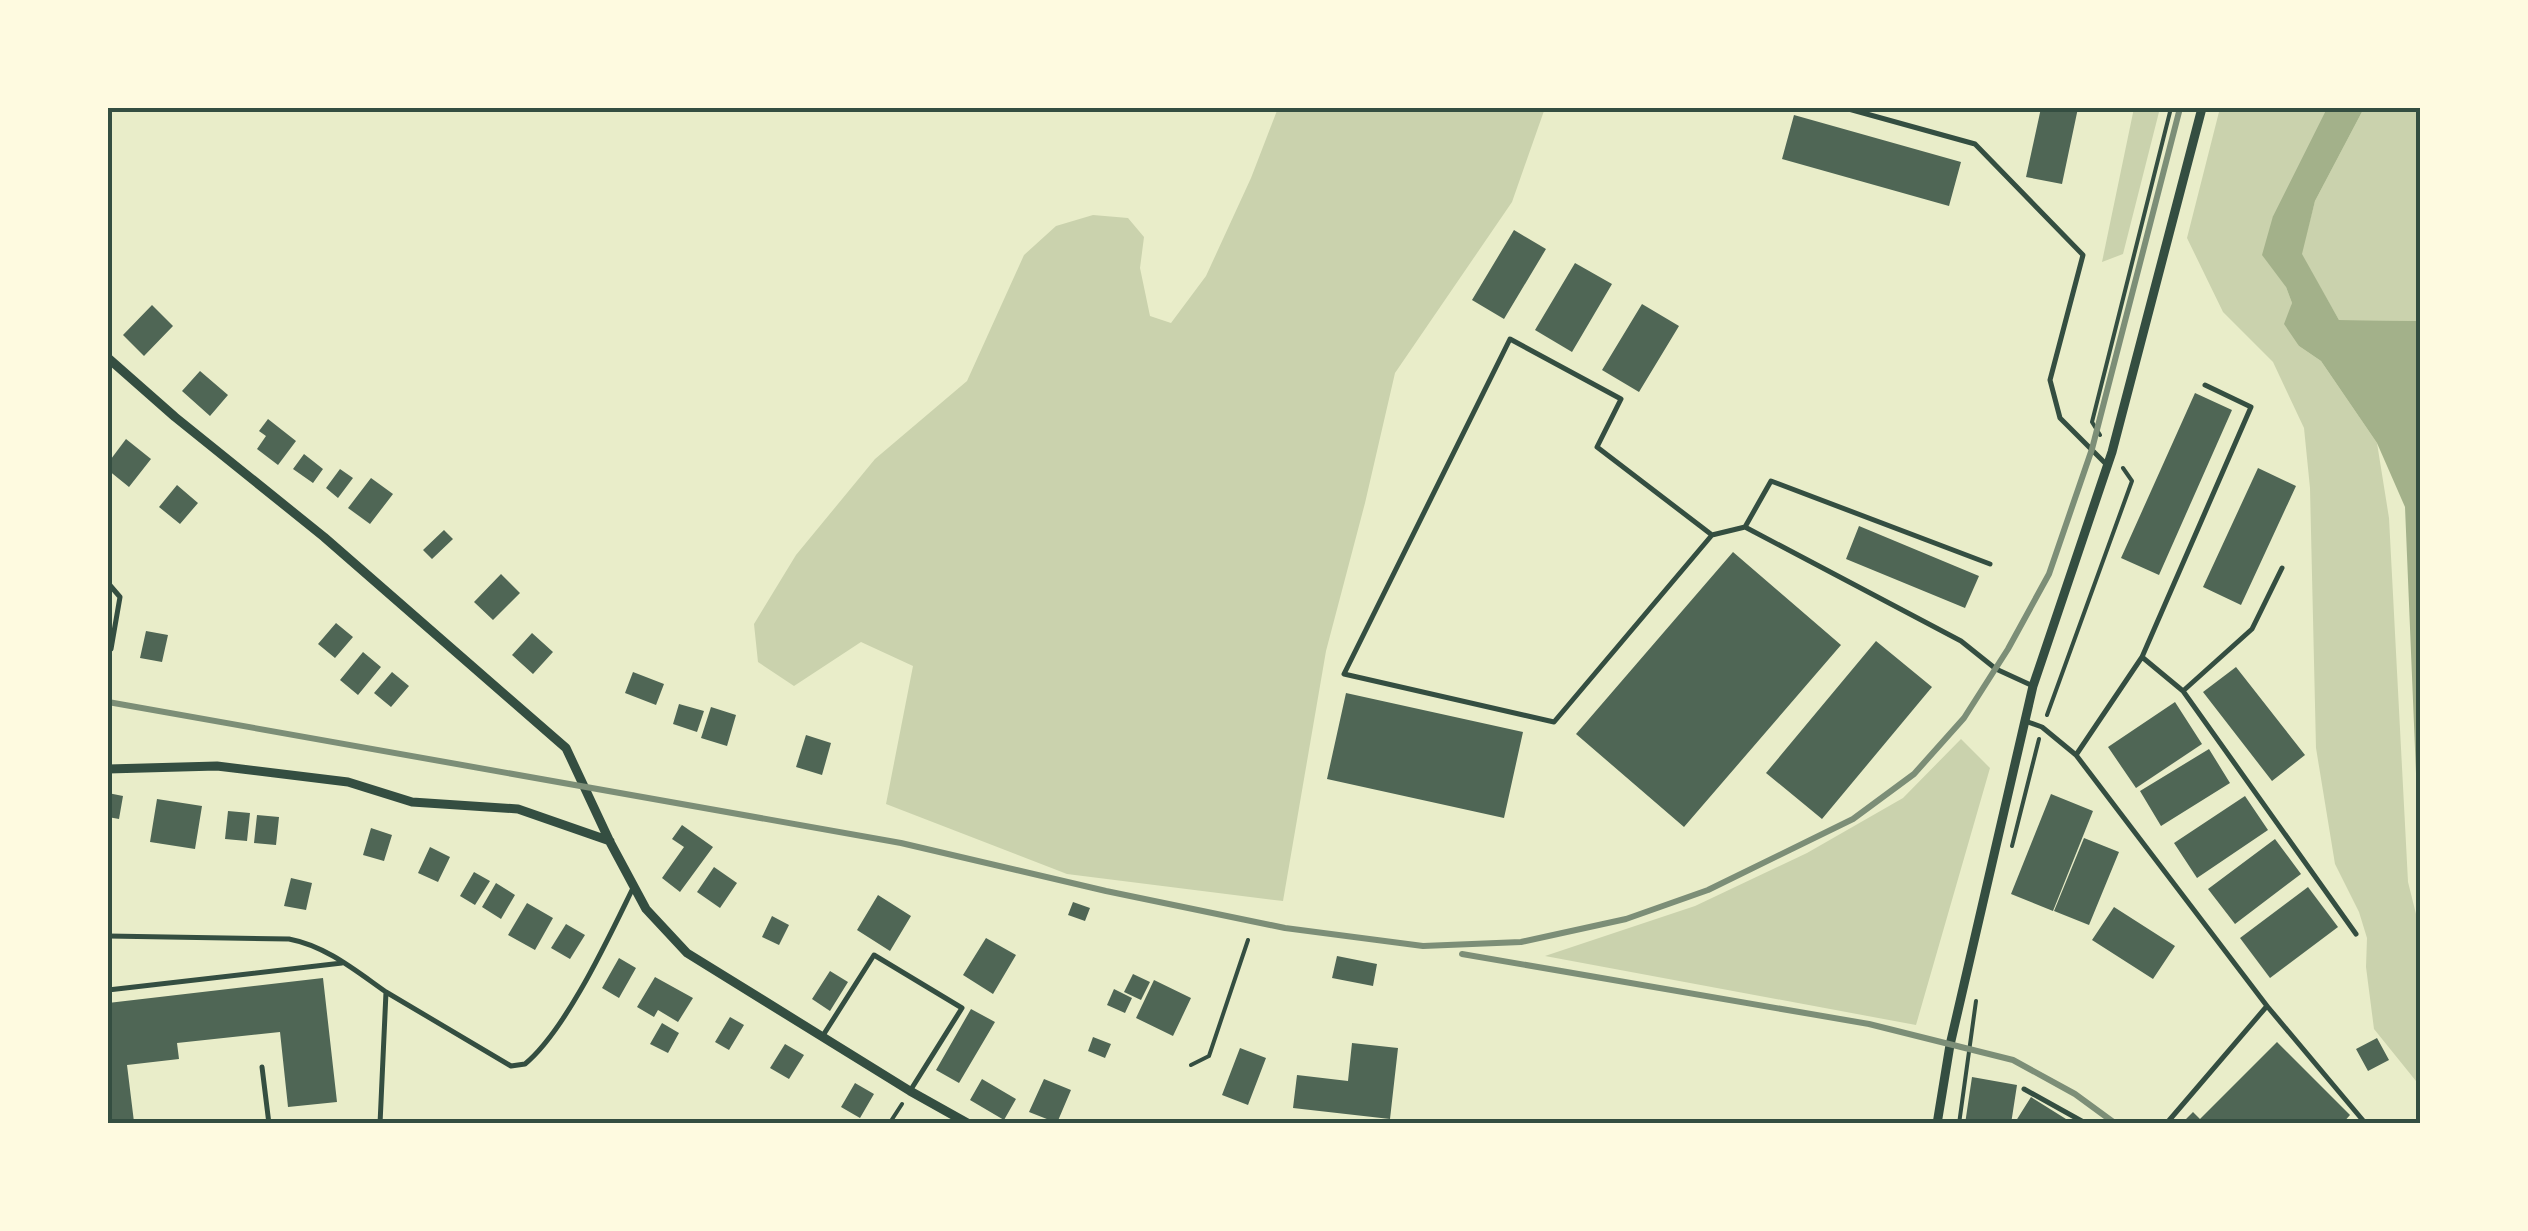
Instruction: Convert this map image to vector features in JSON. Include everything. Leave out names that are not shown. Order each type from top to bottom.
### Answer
[{"type":"street","points":[[1937,1124],[1950,1045],[2033,686],[2112,452],[2202,108]]},
{"type":"street","points":[[108,358],[175,418],[324,536],[566,748],[646,909],[687,953],[969,1124]]},
{"type":"street","points":[[108,768],[216,766],[348,782],[412,802],[518,809],[610,842]]},
{"type":"lane","points":[[1845,108],[1974,144],[2084,255],[2050,380],[2060,418],[2108,465]]},
{"type":"lane","points":[[1712,535],[1597,448],[1621,399],[1510,339],[1344,674],[1554,722],[1712,535],[1744,527],[1961,641],[1996,670],[2033,686]]},
{"type":"lane","points":[[2076,755],[2142,657],[2251,407],[2205,385]]},
{"type":"lane","points":[[1744,527],[1771,481],[1990,564]]},
{"type":"lane","points":[[2183,691],[2252,629],[2282,568]]},
{"type":"lane","points":[[108,583],[120,597],[108,648]]},
{"type":"lane","points":[[2142,657],[2183,691],[2356,934]]},
{"type":"lane","points":[[2025,721],[2042,727],[2076,755],[2268,1006],[2366,1124]]},
{"type":"lane","points":[[108,936],[289,939],[308,944],[511,1066],[526,1064],[551,1035],[609,938],[634,886]]},
{"type":"lane","points":[[822,1037],[874,955],[962,1008],[910,1091]]},
{"type":"lane","points":[[108,990],[345,963]]},
{"type":"lane","points":[[380,1124],[386,992]]},
{"type":"lane","points":[[2166,1124],[2268,1006]]},
{"type":"lane","points":[[262,1067],[270,1124]]},
{"type":"lane","points":[[2024,1088],[2087,1124]]},
{"type":"path","points":[[2009,860],[2042,727],[2132,481],[2092,422],[2171,108]]},
{"type":"path","points":[[1192,1065],[1209,1056],[1248,940]]},
{"type":"path","points":[[1959,1124],[1978,992]]},
{"type":"path","points":[[888,1124],[910,1091]]},
{"type":"shaded area","points":[[1278,108],[1545,108],[1512,202],[1395,373],[1326,651],[1283,901],[1067,874],[886,804],[913,666],[861,642],[794,686],[758,662],[754,624],[796,555],[875,459],[967,381],[1024,255],[1056,226],[1093,215],[1128,218],[1144,237],[1140,268],[1150,316],[1171,323],[1206,276]]},
{"type":"shaded area","points":[[2134,108],[2160,108],[2123,254],[2102,262]]},
{"type":"shaded area","points":[[2220,108],[2327,108],[2273,216],[2292,303],[2289,316],[2299,346],[2321,361],[2377,443],[2389,518],[2408,882],[2420,930],[2420,1086],[2374,1029],[2366,967],[2367,938],[2335,864],[2316,748],[2310,488],[2304,428],[2273,362],[2223,312],[2187,238]]},
{"type":"shaded area","points":[[2327,108],[2364,108],[2315,201],[2302,254],[2339,320],[2420,321],[2420,870],[2405,507],[2377,443],[2321,361],[2299,346],[2284,324],[2292,303],[2286,287],[2262,255],[2273,216]]},
{"type":"shaded area","points":[[2364,108],[2420,108],[2420,321],[2339,320],[2301,254],[2315,201]]},
{"type":"shaded area","points":[[1961,739],[1990,768],[1916,1025],[1545,956],[1695,906],[1807,853],[1903,798]]},
{"type":"building","points":[[2041,108],[2078,108],[2062,184],[2026,177]]},
{"type":"building","points":[[1794,115],[1961,162],[1949,206],[1782,159]]},
{"type":"building","points":[[1514,230],[1546,249],[1504,319],[1472,300]]},
{"type":"building","points":[[1575,263],[1612,284],[1572,352],[1535,330]]},
{"type":"building","points":[[1642,304],[1679,326],[1639,392],[1602,370]]},
{"type":"building","points":[[152,305],[173,326],[144,356],[123,335]]},
{"type":"building","points":[[200,371],[228,395],[210,416],[182,391]]},
{"type":"building","points":[[2195,393],[2232,410],[2159,575],[2121,558]]},
{"type":"building","points":[[268,419],[296,441],[278,465],[257,449],[266,436],[259,431]]},
{"type":"building","points":[[126,439],[151,459],[129,487],[108,470],[108,463]]},
{"type":"building","points":[[304,454],[323,469],[313,483],[293,469]]},
{"type":"building","points":[[2258,468],[2296,486],[2241,605],[2203,587]]},
{"type":"building","points":[[340,469],[353,478],[338,498],[326,488]]},
{"type":"building","points":[[371,478],[393,494],[370,524],[348,508]]},
{"type":"building","points":[[177,485],[198,503],[180,524],[159,507]]},
{"type":"building","points":[[1859,526],[1979,576],[1965,608],[1846,559]]},
{"type":"building","points":[[444,530],[453,539],[432,559],[423,550]]},
{"type":"building","points":[[1733,552],[1841,645],[1684,827],[1576,734]]},
{"type":"building","points":[[501,574],[520,593],[493,620],[474,602]]},
{"type":"building","points":[[336,623],[353,637],[335,658],[318,644]]},
{"type":"building","points":[[146,631],[168,635],[162,662],[140,658]]},
{"type":"building","points":[[532,633],[553,652],[533,674],[512,655]]},
{"type":"building","points":[[1876,641],[1932,687],[1822,819],[1766,773]]},
{"type":"building","points":[[363,652],[381,667],[358,695],[340,680]]},
{"type":"building","points":[[2236,667],[2305,755],[2272,781],[2203,692]]},
{"type":"building","points":[[392,672],[409,686],[391,707],[374,693]]},
{"type":"building","points":[[633,672],[664,684],[656,705],[625,693]]},
{"type":"building","points":[[1346,693],[1523,732],[1504,818],[1327,779]]},
{"type":"building","points":[[2175,702],[2202,744],[2136,788],[2108,747]]},
{"type":"building","points":[[679,704],[704,711],[697,732],[673,724]]},
{"type":"building","points":[[711,707],[736,715],[727,746],[701,738]]},
{"type":"building","points":[[806,735],[831,743],[822,775],[796,767]]},
{"type":"building","points":[[2209,749],[2230,783],[2161,826],[2140,791]]},
{"type":"building","points":[[108,793],[123,796],[119,819],[108,817]]},
{"type":"building","points":[[2051,794],[2093,811],[2053,911],[2011,894]]},
{"type":"building","points":[[2245,796],[2268,830],[2197,878],[2174,843]]},
{"type":"building","points":[[157,799],[202,806],[195,849],[150,842]]},
{"type":"building","points":[[228,811],[250,813],[247,841],[225,839]]},
{"type":"building","points":[[257,815],[279,817],[276,845],[254,843]]},
{"type":"building","points":[[682,825],[713,847],[680,892],[662,878],[684,847],[672,839]]},
{"type":"building","points":[[371,828],[392,835],[384,861],[363,855]]},
{"type":"building","points":[[2084,838],[2119,852],[2089,925],[2054,911]]},
{"type":"building","points":[[2275,839],[2301,874],[2235,924],[2208,889]]},
{"type":"building","points":[[430,847],[450,857],[438,882],[418,873]]},
{"type":"building","points":[[714,867],[737,883],[720,908],[697,892]]},
{"type":"building","points":[[474,872],[490,881],[475,905],[460,896]]},
{"type":"building","points":[[291,878],[312,883],[306,910],[284,906]]},
{"type":"building","points":[[496,883],[515,895],[501,919],[482,907]]},
{"type":"building","points":[[2308,887],[2338,927],[2270,978],[2240,938]]},
{"type":"building","points":[[878,895],[911,916],[890,951],[857,930]]},
{"type":"building","points":[[1073,902],[1090,908],[1085,921],[1068,915]]},
{"type":"building","points":[[527,903],[553,918],[535,950],[508,935]]},
{"type":"building","points":[[2114,907],[2175,946],[2153,979],[2092,940]]},
{"type":"building","points":[[772,916],[789,925],[779,945],[762,937]]},
{"type":"building","points":[[566,924],[585,935],[570,959],[551,948]]},
{"type":"building","points":[[986,938],[1016,955],[993,994],[963,975]]},
{"type":"building","points":[[1337,956],[1377,964],[1373,986],[1332,978]]},
{"type":"building","points":[[619,958],[636,968],[619,998],[602,988]]},
{"type":"building","points":[[830,971],[848,982],[830,1011],[812,999]]},
{"type":"building","points":[[1133,974],[1150,982],[1141,1000],[1124,992]]},
{"type":"building","points":[[655,977],[693,998],[678,1022],[658,1010],[654,1017],[637,1007]]},
{"type":"building","points":[[323,978],[337,1102],[288,1107],[280,1032],[177,1043],[179,1059],[127,1065],[134,1122],[108,1124],[108,1003]]},
{"type":"building","points":[[1154,980],[1191,998],[1173,1036],[1136,1018]]},
{"type":"building","points":[[1114,989],[1132,998],[1125,1013],[1107,1005]]},
{"type":"building","points":[[971,1009],[995,1022],[959,1083],[936,1070]]},
{"type":"building","points":[[730,1017],[744,1025],[729,1050],[715,1042]]},
{"type":"building","points":[[662,1023],[679,1033],[668,1053],[650,1044]]},
{"type":"building","points":[[1093,1037],[1111,1044],[1105,1058],[1088,1051]]},
{"type":"building","points":[[2377,1038],[2389,1060],[2368,1071],[2356,1049]]},
{"type":"building","points":[[2277,1042],[2350,1115],[2342,1124],[2181,1124],[2193,1112],[2200,1119]]},
{"type":"building","points":[[1352,1043],[1398,1048],[1390,1119],[1293,1108],[1297,1075],[1348,1081]]},
{"type":"building","points":[[785,1044],[804,1055],[789,1079],[770,1068]]},
{"type":"building","points":[[1240,1048],[1266,1058],[1248,1105],[1222,1095]]},
{"type":"building","points":[[1972,1077],[2017,1085],[2011,1124],[1965,1124]]},
{"type":"building","points":[[982,1079],[1016,1099],[1004,1120],[970,1100]]},
{"type":"building","points":[[1044,1079],[1071,1090],[1057,1123],[1029,1112]]},
{"type":"building","points":[[855,1083],[874,1094],[860,1118],[841,1107]]},
{"type":"building","points":[[2031,1097],[2074,1124],[2014,1124]]},
{"type":"railway","points":[[108,702],[901,843],[1285,928],[1423,946],[1521,942],[1626,919],[1708,890],[1853,819],[1914,774],[1964,718],[2049,574],[2092,449],[2180,108]]},
{"type":"railway","points":[[1462,954],[1869,1024],[2013,1060],[2075,1094],[2116,1124]]}]
